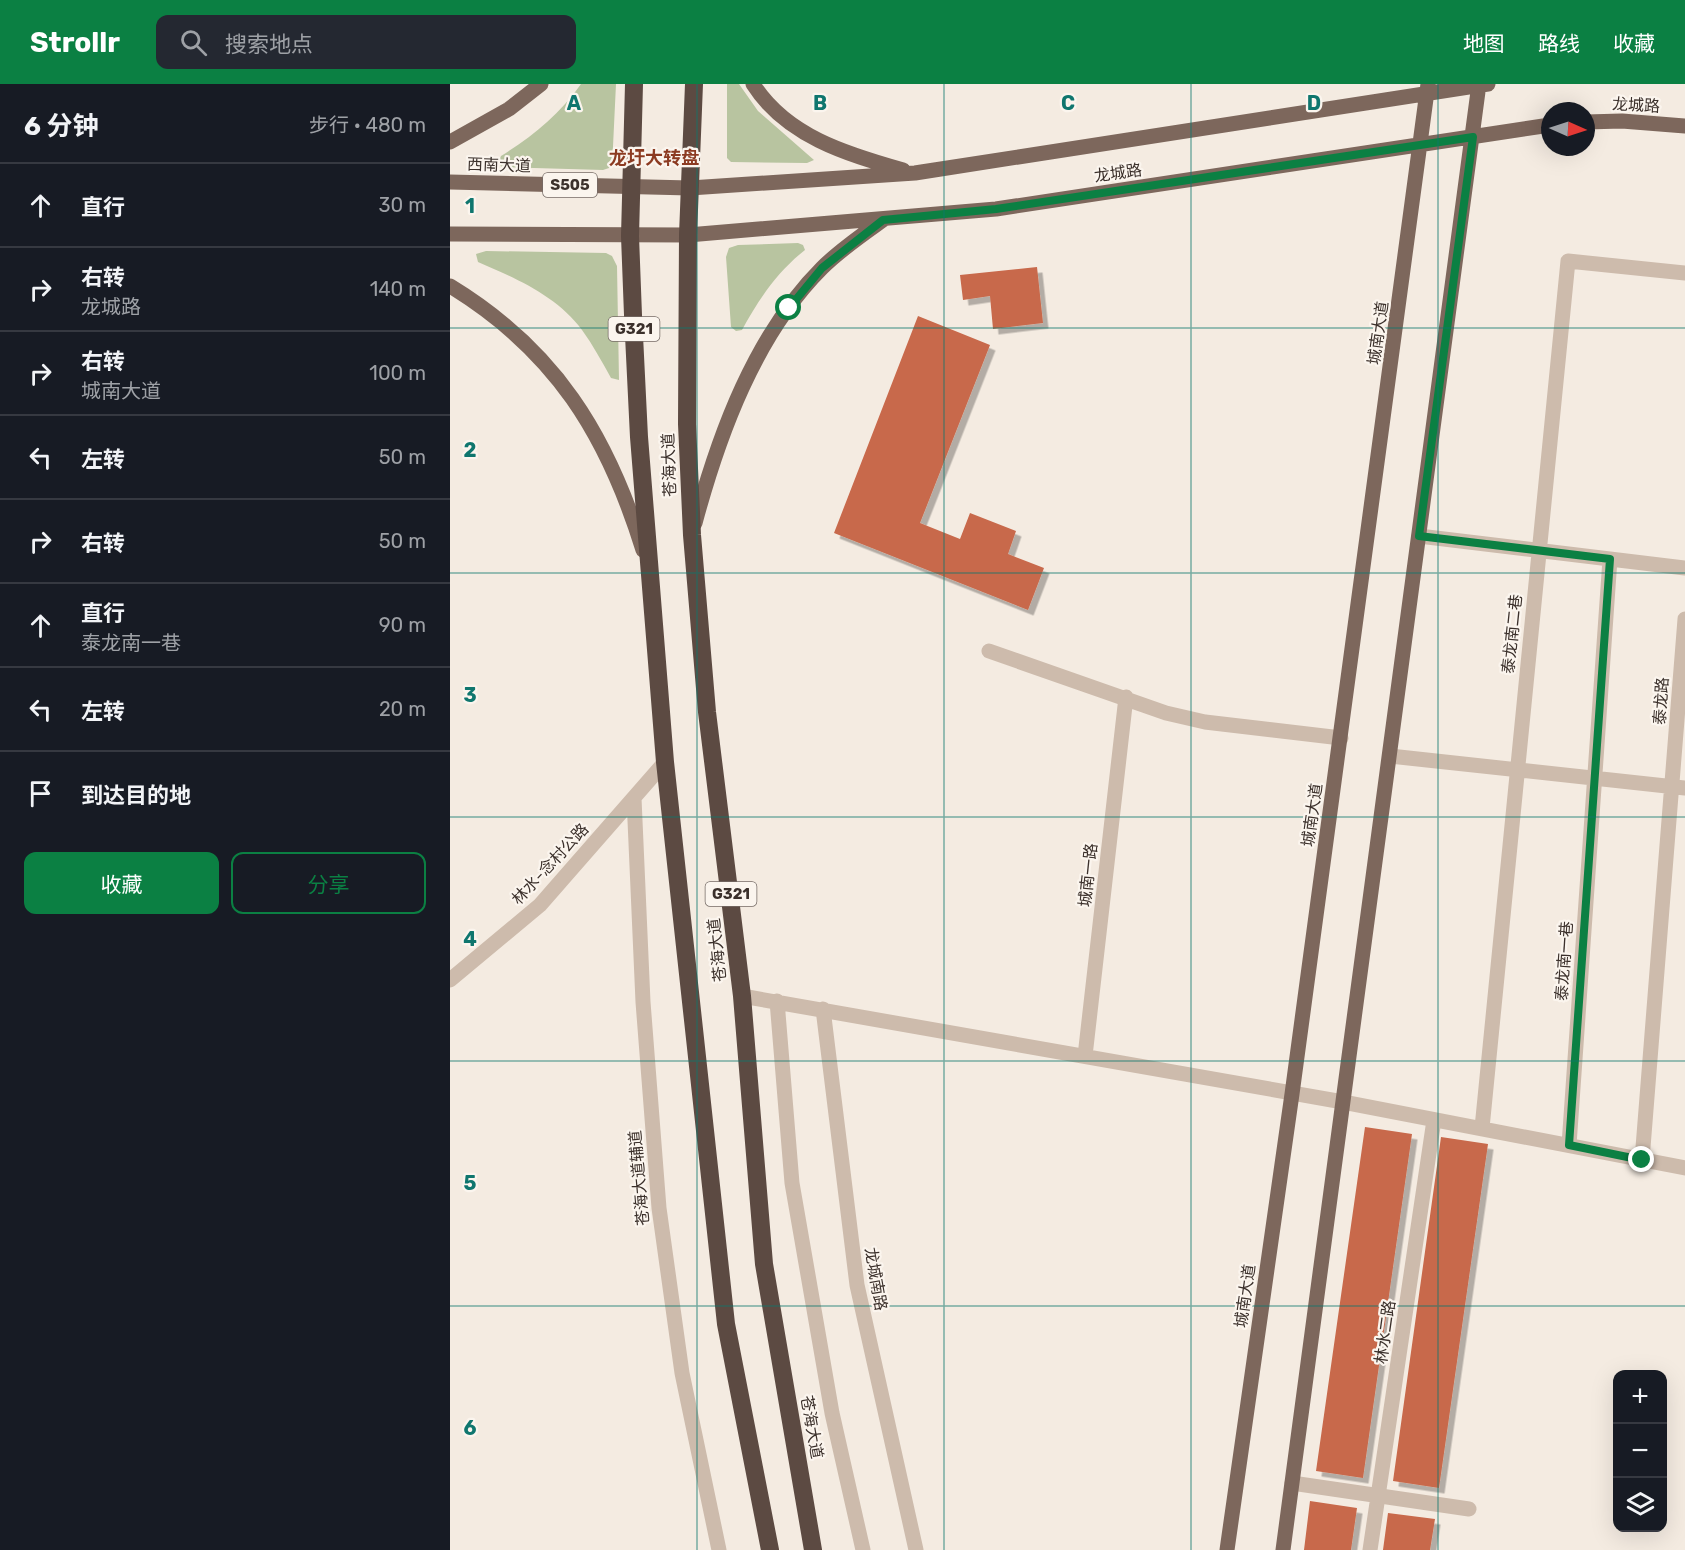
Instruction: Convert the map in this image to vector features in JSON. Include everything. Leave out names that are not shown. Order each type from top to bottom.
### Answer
[{"type":"highway","name":"G321","points":[[634,84],[630,236],[639,437],[651,574]]},
{"type":"highway","points":[[690,188],[694,84]]},
{"type":"highway","name":"苍海大道","points":[[690,188],[687,424],[692,535],[707,712],[742,996],[764,1264],[813,1550]]},
{"type":"highway","name":"苍海大道","points":[[651,574],[665,762],[726,1324],[770,1550]]},
{"type":"main road","points":[[450,142],[509,109],[541,84]]},
{"type":"main road","points":[[753,84],[772,108],[801,132],[835,150],[915,173]]},
{"type":"main road","points":[[1284,1550],[1419,536],[1482,84]]},
{"type":"main road","name":"龙城路","points":[[690,188],[915,173],[1427,88],[1482,84]]},
{"type":"main road","name":"城南大道","points":[[1227,1550],[1341,738],[1427,88]]},
{"type":"main road","name":"龙城路","points":[[1595,122],[1622,121],[1685,126]]},
{"type":"main road","name":"龙城路","points":[[688,235],[996,209],[1541,127]]},
{"type":"main road","name":"西南大道","points":[[450,182],[690,188]]},
{"type":"main road","points":[[692,535],[707,478],[759,355],[795,299],[822,268],[883,220]]},
{"type":"main road","points":[[450,234],[688,235]]},
{"type":"main road","points":[[450,285],[492,313],[537,353],[574,400],[607,453],[630,508],[651,574]]},
{"type":"street","name":"泰龙南二巷","points":[[1482,1128],[1568,261],[1685,273]]},
{"type":"street","points":[[1419,536],[1685,568]]},
{"type":"street","name":"泰龙南一巷","points":[[1569,1145],[1610,559]]},
{"type":"street","name":"泰龙路","points":[[1642,1160],[1679,787],[1685,619]]},
{"type":"street","points":[[988,651],[1166,712],[1205,722],[1341,738]]},
{"type":"street","name":"城南一路","points":[[1085,1056],[1126,697]]},
{"type":"street","points":[[1390,756],[1679,787]]},
{"type":"street","name":"林水-念村公路","points":[[450,980],[540,905],[665,762]]},
{"type":"street","name":"苍海大道辅道","points":[[634,798],[643,1002],[659,1208],[681,1373],[718,1550]]},
{"type":"street","points":[[742,996],[1343,1102],[1685,1168]]},
{"type":"street","points":[[777,1001],[792,1183],[832,1413],[863,1550]]},
{"type":"street","name":"龙城南路","points":[[823,1009],[857,1285],[916,1550]]},
{"type":"street","name":"林水二路","points":[[1370,1550],[1434,1120]]},
{"type":"street","points":[[1292,1483],[1470,1509]]},
{"type":"green space","points":[[581,84],[616,84],[612,167],[603,170],[502,167],[498,163],[501,156],[535,133],[554,115]]},
{"type":"green space","points":[[727,84],[739,84],[758,111],[814,160],[807,163],[731,162],[727,158]]},
{"type":"green space","points":[[798,243],[803,245],[805,250],[769,287],[742,330],[736,331],[731,327],[726,257],[729,248],[738,245]]},
{"type":"green space","points":[[486,251],[606,253],[612,256],[617,266],[619,380],[611,378],[582,330],[560,307],[534,289],[478,262],[476,254]]},
{"type":"building","points":[[1037,267],[1043,323],[993,329],[990,296],[963,300],[960,275]]},
{"type":"building","points":[[918,316],[990,345],[920,523],[960,539],[970,513],[1016,531],[1008,554],[1044,568],[1028,610],[834,533]]},
{"type":"building","points":[[1365,1127],[1412,1134],[1363,1478],[1316,1471]]},
{"type":"building","points":[[1441,1137],[1488,1144],[1439,1488],[1393,1481]]},
{"type":"building","points":[[1310,1501],[1357,1508],[1351,1550],[1304,1550]]},
{"type":"building","points":[[1388,1513],[1435,1519],[1430,1550],[1383,1550]]},
{"type":"district","name":"龙圩大转盘","points":[[654,158]]},
{"type":"route","points":[[789,308],[822,268],[852,242],[883,220],[996,209],[1473,137],[1419,536],[1610,559],[1569,1145],[1642,1160]]}]
